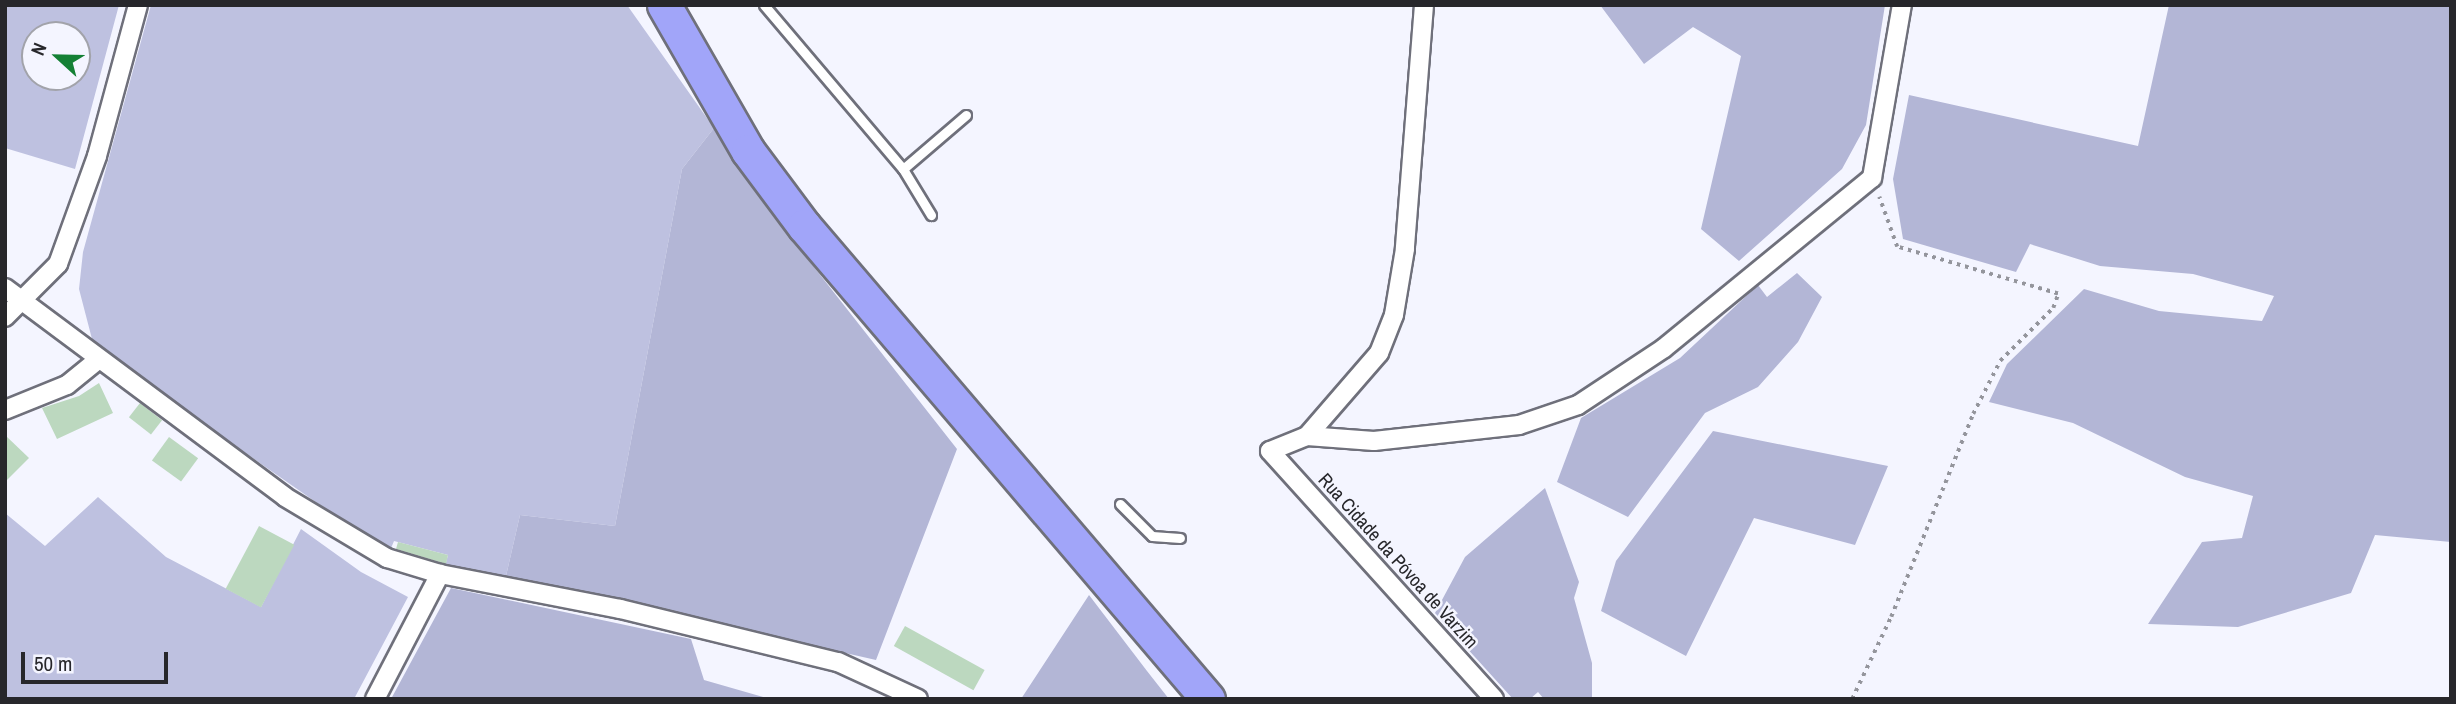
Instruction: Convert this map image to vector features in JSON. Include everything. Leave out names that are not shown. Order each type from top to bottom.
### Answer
[{"type":"highway","points":[[664,5],[747,151],[804,226],[1208,699]]},
{"type":"street","points":[[5,317],[58,264],[97,156],[138,5]]},
{"type":"street","points":[[1307,436],[1379,353],[1394,316],[1405,249],[1424,5]]},
{"type":"street","points":[[1307,436],[1374,441],[1506,427],[1578,405],[1664,348],[1872,178],[1902,5]]},
{"type":"street","points":[[5,288],[25,299],[99,360],[285,497],[387,558],[440,574],[620,609],[838,662],[918,699]]},
{"type":"street","points":[[5,410],[67,385],[99,360]]},
{"type":"street","name":"Rua Cidade da Póvoa de Varzim","points":[[1307,436],[1270,451],[1494,699]]},
{"type":"street","points":[[375,699],[440,574]]},
{"type":"lane","points":[[764,5],[903,169],[931,215]]},
{"type":"lane","points":[[903,169],[966,115]]},
{"type":"lane","points":[[1120,503],[1152,536],[1180,538]]},
{"type":"path","points":[[1852,699],[1891,617],[1973,414],[2000,361],[2053,308],[2058,294],[1898,247],[1872,178]]},
{"type":"shaded area","points":[[5,5],[119,5],[75,169],[5,148]]},
{"type":"shaded area","points":[[151,5],[627,5],[714,128],[682,169],[615,526],[520,515],[506,576],[444,570],[448,555],[394,541],[389,553],[132,374],[92,339],[79,289],[83,252]]},
{"type":"shaded area","points":[[1600,5],[1885,5],[1866,125],[1842,169],[1739,261],[1701,229],[1741,56],[1693,27],[1644,64]]},
{"type":"shaded area","points":[[2169,5],[2451,5],[2451,542],[2375,535],[2351,593],[2238,627],[2148,624],[2202,542],[2242,538],[2253,496],[2185,477],[2073,423],[1989,402],[2007,364],[2084,289],[2159,311],[2262,321],[2274,296],[2193,274],[2100,266],[2030,244],[2016,272],[1903,239],[1893,179],[1909,95],[2138,146]]},
{"type":"shaded area","points":[[714,128],[777,220],[957,449],[876,660],[506,576],[520,515],[615,526],[682,169]]},
{"type":"shaded area","points":[[1797,273],[1822,297],[1798,342],[1758,387],[1705,413],[1628,517],[1557,482],[1581,418],[1680,358],[1758,285],[1767,297]]},
{"type":"shaded area","points":[[1713,431],[1888,466],[1855,545],[1754,518],[1686,656],[1601,611],[1616,561]]},
{"type":"shaded area","points":[[1545,488],[1579,582],[1574,598],[1592,663],[1592,699],[1544,699],[1538,692],[1530,699],[1513,699],[1435,613],[1465,557]]},
{"type":"shaded area","points":[[98,497],[166,557],[261,607],[301,529],[361,572],[408,597],[354,699],[5,699],[5,513],[45,546]]},
{"type":"shaded area","points":[[451,588],[691,639],[704,680],[770,699],[391,699]]},
{"type":"shaded area","points":[[1089,595],[1147,671],[1169,699],[1021,699]]},
{"type":"building","points":[[99,383],[113,413],[57,439],[42,408],[79,396]]},
{"type":"building","points":[[140,403],[162,420],[151,434],[129,417]]},
{"type":"building","points":[[5,435],[29,458],[5,482]]},
{"type":"building","points":[[169,437],[198,458],[181,482],[152,460]]},
{"type":"building","points":[[259,526],[294,545],[261,607],[226,589]]},
{"type":"building","points":[[398,542],[448,555],[446,564],[396,549]]},
{"type":"building","points":[[905,626],[985,670],[973,690],[894,646]]}]
